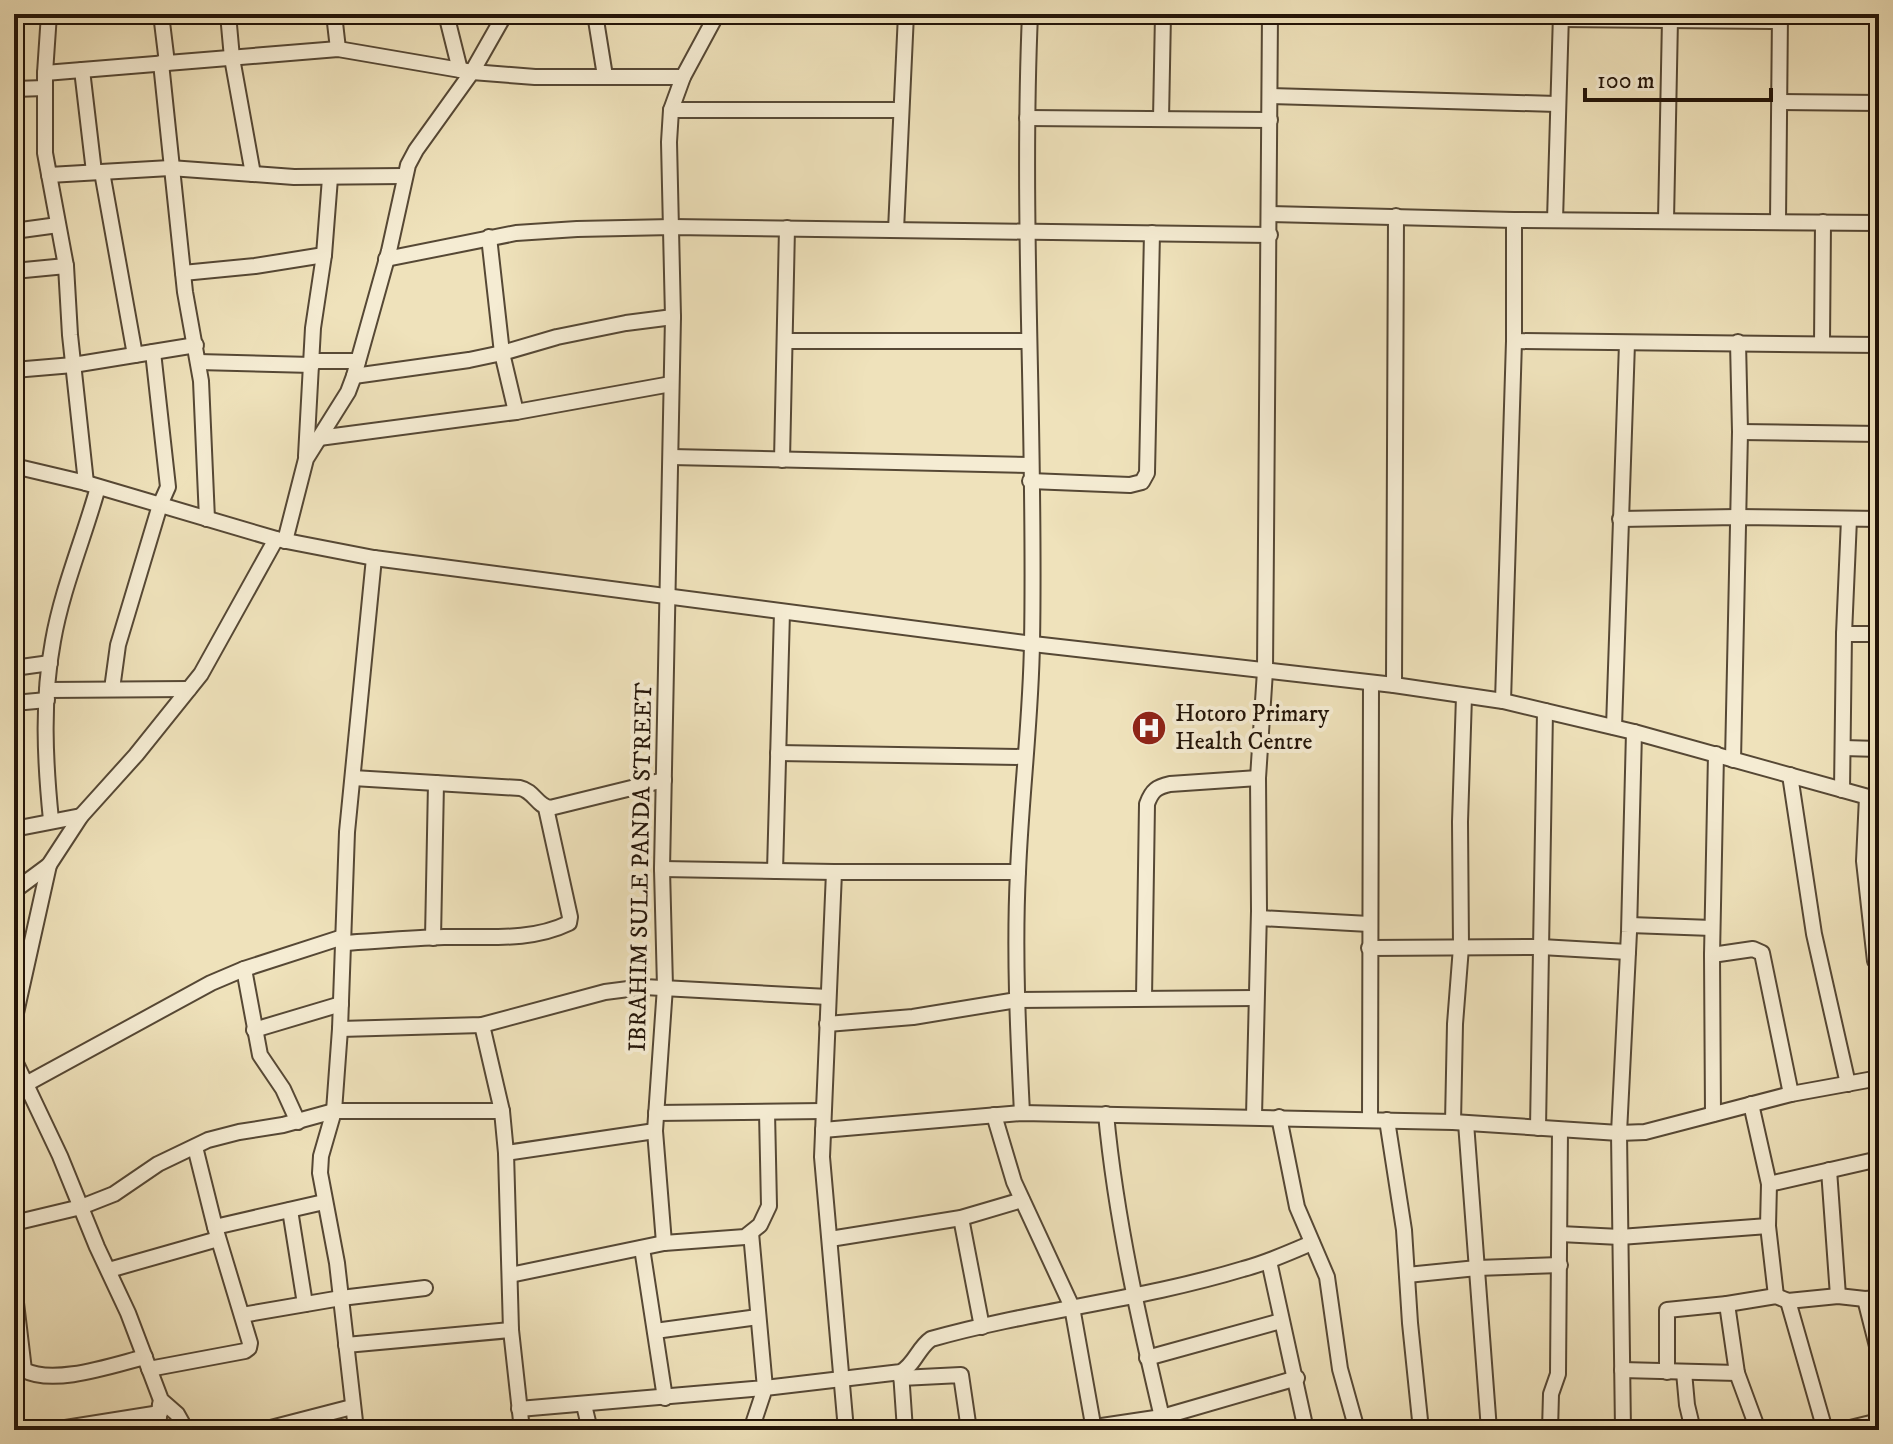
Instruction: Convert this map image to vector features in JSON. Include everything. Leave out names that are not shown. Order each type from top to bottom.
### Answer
[{"type":"street","points":[[49,14],[45,153],[66,266],[73,365],[92,485],[50,663],[45,760],[51,820]]},
{"type":"street","points":[[161,14],[170,168],[198,362],[207,519]]},
{"type":"street","points":[[228,14],[232,58],[253,174]]},
{"type":"street","points":[[334,14],[338,49]]},
{"type":"street","points":[[446,14],[466,71]]},
{"type":"street","points":[[306,459],[348,392],[356,369],[386,259],[404,176],[416,150],[505,14]]},
{"type":"street","points":[[595,14],[605,76]]},
{"type":"street","name":"IBRAHIM SULE PANDA STREET","points":[[664,1243],[655,1131],[665,987],[662,869],[673,317],[669,142],[671,110],[683,77],[717,14]]},
{"type":"street","points":[[896,230],[906,14]]},
{"type":"street","points":[[1022,1113],[1017,1000],[1018,872],[1033,644],[1027,230],[1030,14]]},
{"type":"street","points":[[1161,119],[1163,14]]},
{"type":"street","points":[[1254,1116],[1259,918],[1258,778],[1265,671],[1270,14]]},
{"type":"street","points":[[1555,220],[1561,17],[1772,21],[1780,16]]},
{"type":"street","points":[[1778,221],[1780,16]]},
{"type":"street","points":[[1666,220],[1670,19]]},
{"type":"street","points":[[14,89],[82,70],[338,49],[466,71],[535,77],[683,77]]},
{"type":"street","points":[[82,70],[98,172],[135,355]]},
{"type":"street","points":[[1270,96],[1557,104]]},
{"type":"street","points":[[1780,102],[1879,103]]},
{"type":"street","points":[[671,110],[900,110]]},
{"type":"street","points":[[1027,118],[1270,120]]},
{"type":"street","points":[[49,175],[170,168],[330,178],[404,176]]},
{"type":"street","points":[[14,891],[49,865],[81,816],[136,755],[201,674],[281,540],[306,459],[313,328],[324,255],[330,178]]},
{"type":"street","points":[[1270,214],[1879,223]]},
{"type":"street","points":[[1394,685],[1396,216]]},
{"type":"street","points":[[1503,701],[1514,341],[1514,220]]},
{"type":"street","points":[[1822,344],[1823,222]]},
{"type":"street","points":[[14,231],[58,225]]},
{"type":"street","points":[[782,460],[787,228]]},
{"type":"street","points":[[386,259],[489,237],[577,229],[1027,230],[1270,235]]},
{"type":"street","points":[[671,457],[1030,473],[1130,485],[1142,482],[1147,473],[1152,233]]},
{"type":"street","points":[[489,237],[502,353],[516,412]]},
{"type":"street","points":[[183,273],[324,255]]},
{"type":"street","points":[[14,271],[66,266]]},
{"type":"street","points":[[198,362],[312,363],[356,369],[502,353],[557,337],[673,317]]},
{"type":"street","points":[[785,341],[1028,341]]},
{"type":"street","points":[[1514,341],[1879,345]]},
{"type":"street","points":[[1733,760],[1740,432],[1738,342]]},
{"type":"street","points":[[1614,727],[1627,343]]},
{"type":"street","points":[[14,370],[73,365],[196,345]]},
{"type":"street","points":[[112,689],[118,645],[169,479],[153,352]]},
{"type":"street","points":[[319,438],[516,412],[671,384]]},
{"type":"street","points":[[1740,432],[1879,434]]},
{"type":"street","points":[[14,466],[92,485],[281,540],[374,558],[1033,644],[1394,685],[1503,701],[1634,732],[1873,798],[1864,861],[1875,961]]},
{"type":"street","points":[[1620,519],[1879,519]]},
{"type":"street","points":[[1842,790],[1849,519]]},
{"type":"street","points":[[356,1430],[337,1263],[320,1173],[321,1156],[334,1111],[347,832],[374,558]]},
{"type":"street","points":[[775,871],[782,612]]},
{"type":"street","points":[[1844,634],[1879,634]]},
{"type":"street","points":[[14,668],[50,663]]},
{"type":"street","points":[[1370,1120],[1371,683]]},
{"type":"street","points":[[14,703],[47,695],[112,689],[189,689]]},
{"type":"street","points":[[1464,696],[1460,822],[1461,947],[1455,1024],[1459,1123],[1477,1268],[1489,1430]]},
{"type":"street","points":[[1538,1128],[1545,711]]},
{"type":"street","points":[[1623,1430],[1619,1133],[1630,925],[1634,732]]},
{"type":"street","points":[[1843,748],[1879,749]]},
{"type":"street","points":[[778,753],[1025,757]]},
{"type":"street","points":[[1713,1114],[1712,928],[1716,754]]},
{"type":"street","points":[[1790,775],[1814,934],[1848,1084]]},
{"type":"street","points":[[26,1084],[211,983],[244,969],[343,940],[513,937],[536,934],[569,923],[546,808],[526,789],[353,778]]},
{"type":"street","points":[[1144,998],[1147,804],[1151,793],[1157,787],[1170,784],[1258,778]]},
{"type":"street","points":[[546,808],[664,780]]},
{"type":"street","points":[[433,938],[436,783]]},
{"type":"street","points":[[14,829],[81,816]]},
{"type":"street","points":[[14,1022],[49,865]]},
{"type":"street","points":[[662,869],[1018,872]]},
{"type":"street","points":[[834,872],[822,1157],[846,1430]]},
{"type":"street","points":[[1259,918],[1369,924]]},
{"type":"street","points":[[1630,925],[1712,928]]},
{"type":"street","points":[[1369,948],[1541,947],[1628,952]]},
{"type":"street","points":[[1712,955],[1753,949],[1762,953],[1791,1094]]},
{"type":"street","points":[[244,969],[260,1055],[283,1089],[298,1122]]},
{"type":"street","points":[[340,1029],[482,1025],[605,992],[665,987],[828,997]]},
{"type":"street","points":[[827,1024],[913,1017],[1017,1000],[1255,998]]},
{"type":"street","points":[[254,1030],[341,1004]]},
{"type":"street","points":[[482,1025],[502,1111],[511,1330],[522,1430]]},
{"type":"street","points":[[14,1059],[109,1270],[147,1363],[160,1406],[158,1430]]},
{"type":"street","points":[[823,1130],[1022,1113],[1387,1120],[1645,1132],[1791,1094],[1879,1078]]},
{"type":"street","points":[[1751,1104],[1769,1184],[1768,1226],[1782,1299],[1825,1430]]},
{"type":"street","points":[[14,1223],[81,1207],[114,1194],[158,1164],[239,1132],[298,1122],[334,1111],[502,1111]]},
{"type":"street","points":[[656,1113],[823,1111]]},
{"type":"street","points":[[510,1275],[664,1243],[741,1238],[751,1233],[760,1225],[769,1206],[767,1112]]},
{"type":"street","points":[[1106,1114],[1110,1159],[1133,1296],[1163,1424]]},
{"type":"street","points":[[994,1115],[1022,1200],[1072,1307],[1094,1429]]},
{"type":"street","points":[[1279,1117],[1297,1207],[1327,1277],[1340,1369],[1357,1430]]},
{"type":"street","points":[[1387,1120],[1404,1230],[1421,1430]]},
{"type":"street","points":[[1550,1430],[1551,1394],[1558,1374],[1560,1130]]},
{"type":"street","points":[[506,1153],[655,1131]]},
{"type":"street","points":[[14,1286],[21,1358],[24,1370],[33,1375],[82,1373],[245,1351],[250,1343],[195,1147]]},
{"type":"street","points":[[1769,1184],[1879,1159]]},
{"type":"street","points":[[1829,1170],[1838,1296]]},
{"type":"street","points":[[830,1239],[961,1218],[1022,1200]]},
{"type":"street","points":[[109,1270],[217,1233],[324,1202]]},
{"type":"street","points":[[290,1210],[305,1304]]},
{"type":"street","points":[[961,1218],[982,1327]]},
{"type":"street","points":[[1560,1234],[1620,1237],[1768,1226]]},
{"type":"street","points":[[751,1233],[765,1388],[751,1430]]},
{"type":"street","points":[[905,1430],[901,1375],[931,1339],[1243,1270],[1312,1243]]},
{"type":"street","points":[[642,1248],[665,1398]]},
{"type":"street","points":[[1269,1261],[1306,1430]]},
{"type":"street","points":[[1407,1275],[1477,1268],[1560,1265]]},
{"type":"street","points":[[242,1315],[425,1288]]},
{"type":"street","points":[[1667,1372],[1667,1310],[1782,1299],[1838,1296],[1872,1299],[1879,1354]]},
{"type":"street","points":[[1727,1304],[1737,1373],[1758,1430]]},
{"type":"street","points":[[655,1331],[758,1317]]},
{"type":"street","points":[[1147,1358],[1281,1321]]},
{"type":"street","points":[[346,1345],[511,1330]]},
{"type":"street","points":[[1622,1370],[1737,1373]]},
{"type":"street","points":[[1684,1372],[1693,1430]]},
{"type":"street","points":[[519,1409],[665,1398],[841,1377],[961,1375],[969,1430]]},
{"type":"street","points":[[1075,1430],[1163,1424],[1297,1378]]},
{"type":"street","points":[[584,1405],[590,1430]]},
{"type":"street","points":[[53,1430],[160,1406],[177,1414],[186,1430]]},
{"type":"street","points":[[263,1430],[352,1407]]},
{"type":"street","points":[[1842,1430],[1879,1421]]},
{"type":"place","name":"Hotoro Primary Health Centre","points":[[1149,728]]}]
